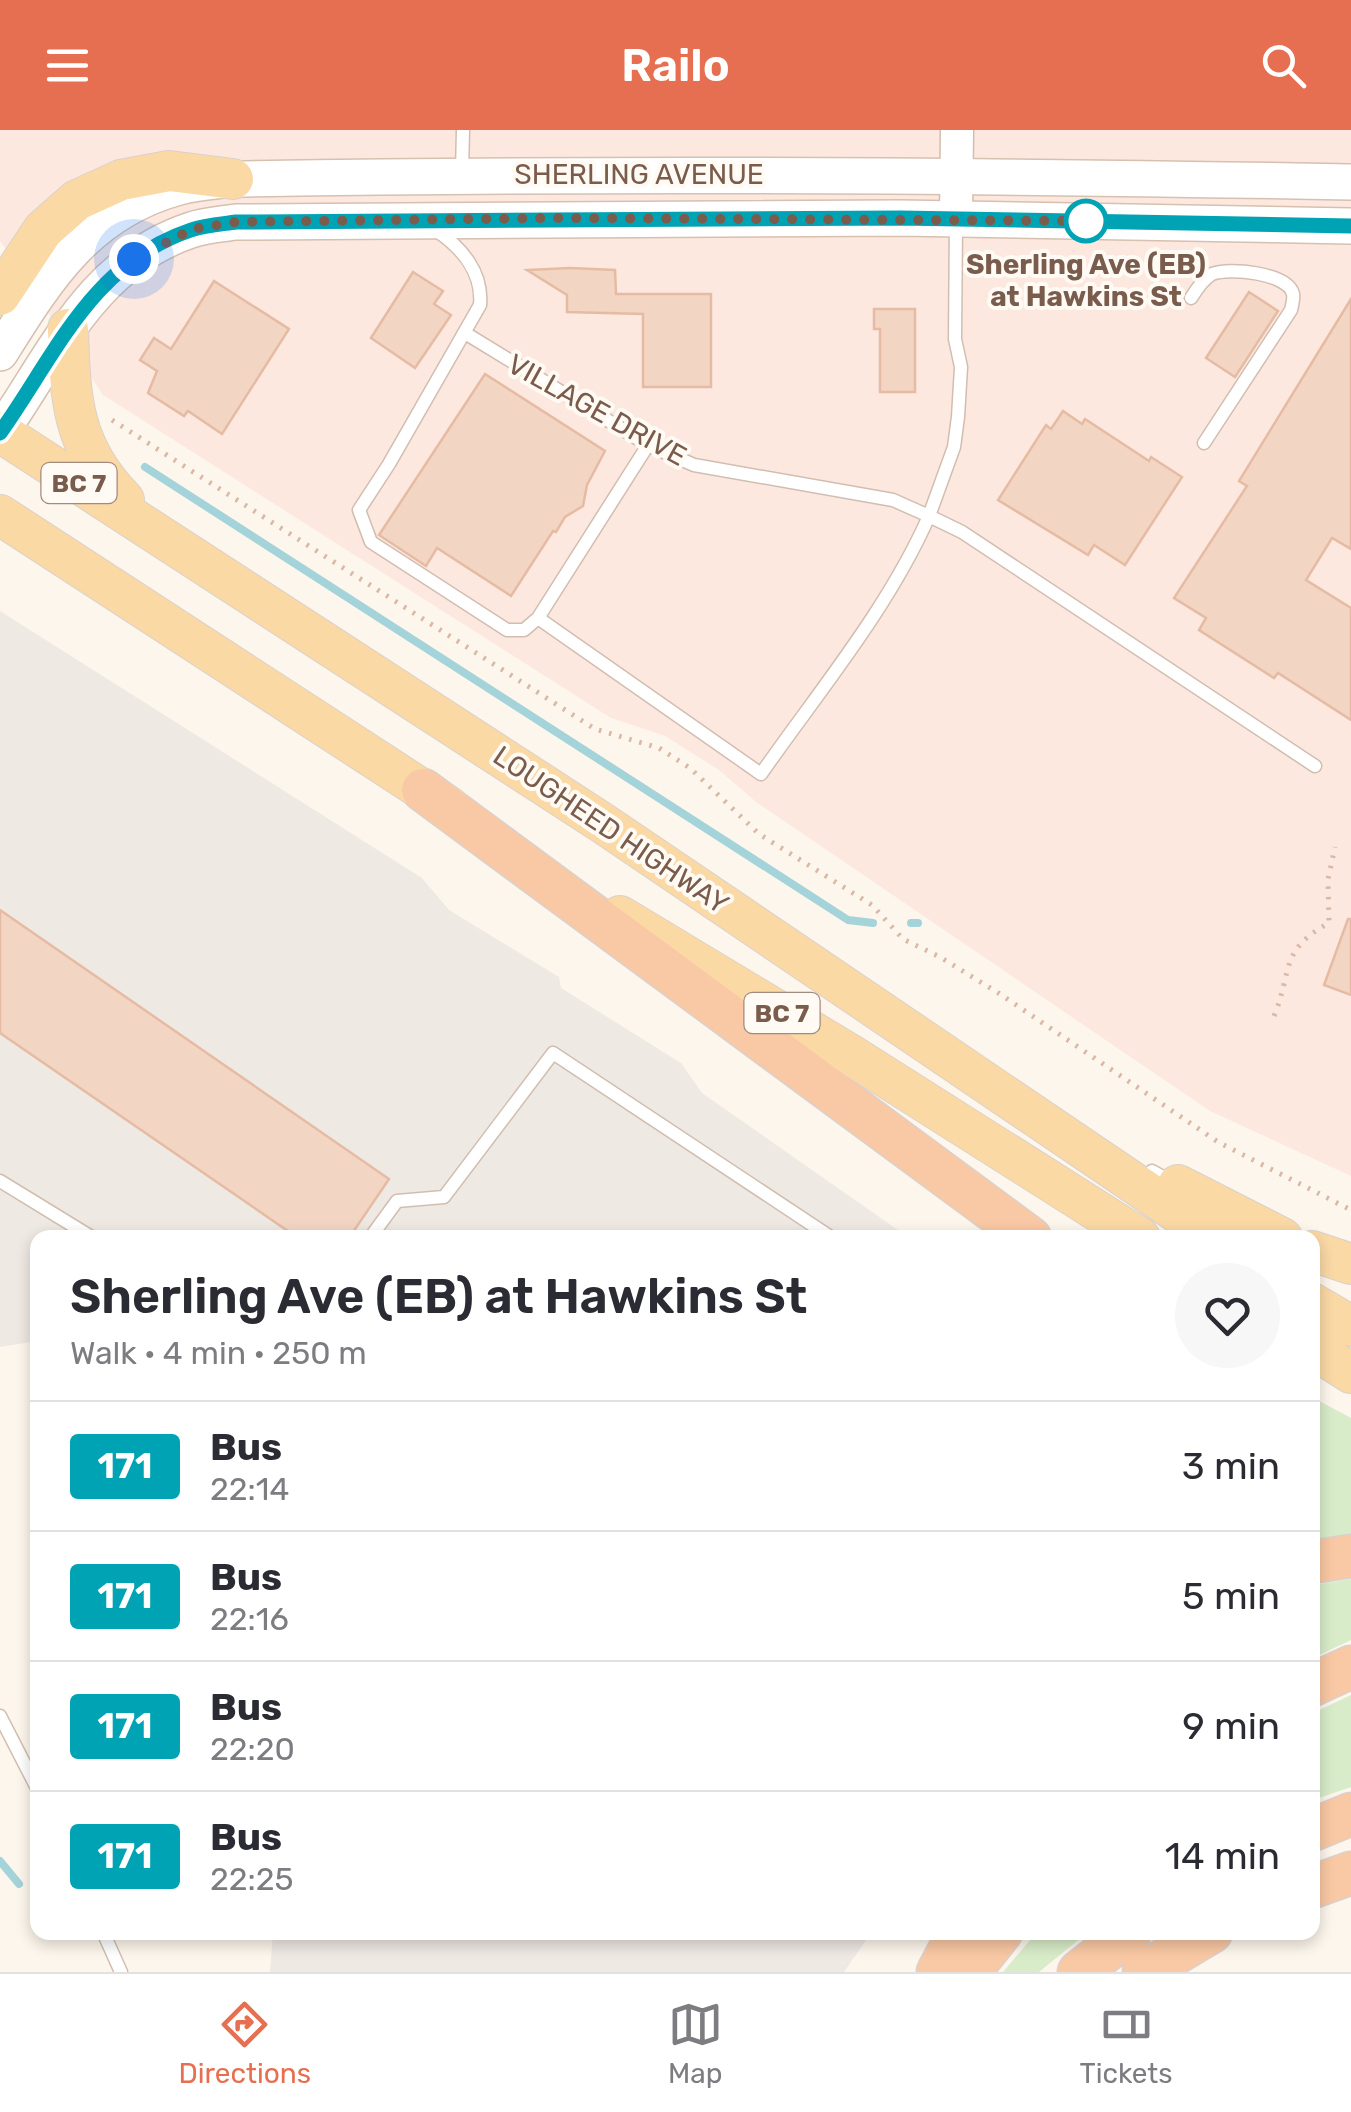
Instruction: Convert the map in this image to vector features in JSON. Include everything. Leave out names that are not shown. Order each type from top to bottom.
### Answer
[{"type":"highway","points":[[423,790],[1019,1230]]},
{"type":"highway","points":[[1320,1561],[1351,1556]]},
{"type":"highway","points":[[1320,1681],[1351,1666]]},
{"type":"highway","points":[[1320,1827],[1351,1814]]},
{"type":"highway","points":[[1320,1884],[1351,1872]]},
{"type":"highway","points":[[938,1972],[956,1940]]},
{"type":"highway","points":[[969,1972],[995,1940]]},
{"type":"highway","points":[[1079,1972],[1120,1940]]},
{"type":"highway","points":[[1144,1972],[1198,1940]]},
{"type":"main road","points":[[0,295],[43,230],[77,200],[121,180],[168,171],[233,178]]},
{"type":"main road","name":"SHERLING AVENUE","points":[[0,353],[59,262],[93,232],[134,204],[180,186],[233,178],[956,175],[1351,182]]},
{"type":"main road","name":"SHERLING AVENUE","points":[[0,432],[68,328],[116,270],[151,247],[193,229],[236,222],[956,219],[1351,226]]},
{"type":"main road","points":[[68,328],[74,413],[98,474],[158,535]]},
{"type":"main road","name":"LOUGHEED HIGHWAY","points":[[0,432],[604,824],[1203,1230]]},
{"type":"main road","name":"BC 7","points":[[0,516],[423,790],[1127,1230]]},
{"type":"main road","points":[[0,542],[43,544]]},
{"type":"main road","points":[[814,968],[1152,1171],[1266,1230]]},
{"type":"main road","points":[[1329,1274],[1351,1326]]},
{"type":"main road","points":[[1320,1353],[1351,1373]]},
{"type":"street","points":[[956,130],[956,219]]},
{"type":"lane","points":[[462,130],[462,175]]},
{"type":"lane","points":[[538,618],[761,774],[914,548],[954,447],[961,367],[954,339],[956,219]]},
{"type":"lane","points":[[422,222],[455,244],[474,270],[482,290],[480,305],[390,464],[359,510],[371,542],[508,630],[524,630],[538,618],[648,445]]},
{"type":"lane","points":[[1191,298],[1212,274],[1230,272],[1274,276],[1288,284],[1294,296],[1292,310],[1204,442]]},
{"type":"lane","name":"VILLAGE DRIVE","points":[[465,333],[648,445],[694,465],[893,500],[929,516],[979,543],[1314,766]]},
{"type":"lane","points":[[376,1230],[397,1201],[444,1198],[553,1053],[820,1230]]},
{"type":"lane","points":[[1152,1171],[1256,1230]]},
{"type":"lane","points":[[0,1181],[80,1230]]},
{"type":"lane","points":[[0,1716],[30,1774]]},
{"type":"lane","points":[[107,1940],[121,1972]]},
{"type":"path","points":[[100,412],[595,730],[659,748],[690,768],[759,834],[872,905],[902,939],[1000,994],[1218,1142],[1351,1210]]},
{"type":"path","points":[[1274,1016],[1293,950],[1304,938],[1329,924],[1328,880],[1335,846]]},
{"type":"shaded area","points":[[0,130],[1351,130],[1351,1176],[1210,1111],[756,802],[719,770],[665,736],[611,718],[103,395],[0,241]]},
{"type":"shaded area","points":[[0,611],[422,878],[449,910],[559,977],[561,988],[681,1063],[702,1093],[898,1230],[30,1230],[30,1342],[0,1347]]},
{"type":"shaded area","points":[[272,1940],[866,1940],[844,1972],[270,1972]]},
{"type":"green space","points":[[1320,1401],[1351,1418],[1351,1536],[1320,1541]]},
{"type":"green space","points":[[1351,1579],[1351,1640],[1320,1655],[1320,1584]]},
{"type":"green space","points":[[1351,1695],[1351,1787],[1320,1798],[1320,1710]]},
{"type":"green space","points":[[1030,1940],[1078,1940],[1039,1972],[1003,1972]]},
{"type":"building","points":[[527,270],[615,270],[616,294],[711,294],[711,387],[643,387],[643,314],[567,312],[567,295]]},
{"type":"building","points":[[413,272],[443,291],[434,304],[451,315],[415,368],[371,338]]},
{"type":"building","points":[[214,281],[289,329],[222,434],[188,411],[184,416],[148,393],[157,371],[140,360],[154,338],[171,349]]},
{"type":"building","points":[[1249,292],[1278,311],[1235,377],[1206,358]]},
{"type":"building","points":[[1351,299],[1351,549],[1332,538],[1306,580],[1351,608],[1351,720],[1278,673],[1274,678],[1199,630],[1206,618],[1174,598],[1247,486],[1239,481]]},
{"type":"building","points":[[874,309],[915,309],[915,392],[880,392],[880,329],[874,329]]},
{"type":"building","points":[[485,374],[605,451],[587,485],[583,506],[565,517],[553,531],[511,596],[437,548],[426,566],[379,535]]},
{"type":"building","points":[[1063,411],[1082,424],[1085,419],[1149,461],[1151,457],[1182,477],[1125,565],[1094,545],[1088,555],[998,500],[1046,425],[1051,429]]},
{"type":"building","points":[[0,910],[389,1179],[354,1230],[286,1230],[0,1033]]},
{"type":"building","points":[[1351,919],[1351,995],[1324,985]]},
{"type":"waterway","points":[[145,467],[848,920],[873,923]]},
{"type":"waterway","points":[[911,923],[918,923]]},
{"type":"waterway","points":[[0,1861],[19,1884]]},
{"type":"bus line","name":"171","points":[[0,433],[68,328],[116,270],[151,247],[193,229],[236,222],[900,218],[1351,226]]},
{"type":"place","name":"Sherling Ave (EB) at Hawkins St","points":[[1086,221]]},
{"type":"route","points":[[134,259],[193,229],[236,222],[559,218],[1086,221]]}]
